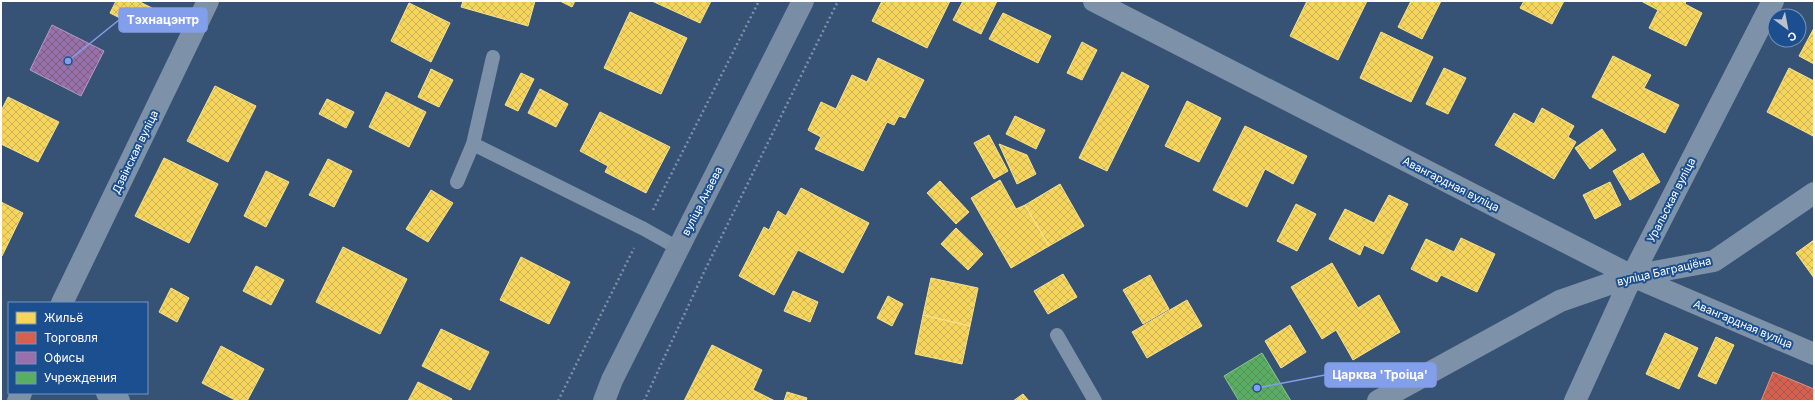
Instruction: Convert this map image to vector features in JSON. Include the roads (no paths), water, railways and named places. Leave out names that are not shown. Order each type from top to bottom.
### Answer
[{"type":"street","name":"Дзвінская вуліца","points":[[62,302],[208,1]]},
{"type":"street","name":"вуліца Анаева","points":[[604,401],[612,380],[803,1]]},
{"type":"street","name":"Авангардная вуліца","points":[[1094,1],[1632,276],[1814,354]]},
{"type":"street","name":"Уральская вуліца","points":[[1575,401],[1632,276],[1773,1]]},
{"type":"street","name":"вуліца Баграціёна","points":[[1378,401],[1560,301],[1632,276],[1714,261],[1814,193]]},
{"type":"street","points":[[108,394],[119,401]]},
{"type":"lane","points":[[456,182],[473,144],[493,57]]},
{"type":"lane","points":[[473,144],[644,229],[678,248]]},
{"type":"lane","points":[[1057,335],[1095,401]]},
{"type":"place","name":"Тэхнацэнтр","points":[[68,61]]},
{"type":"place","name":"Царква 'Троіца'","points":[[1257,388]]}]
